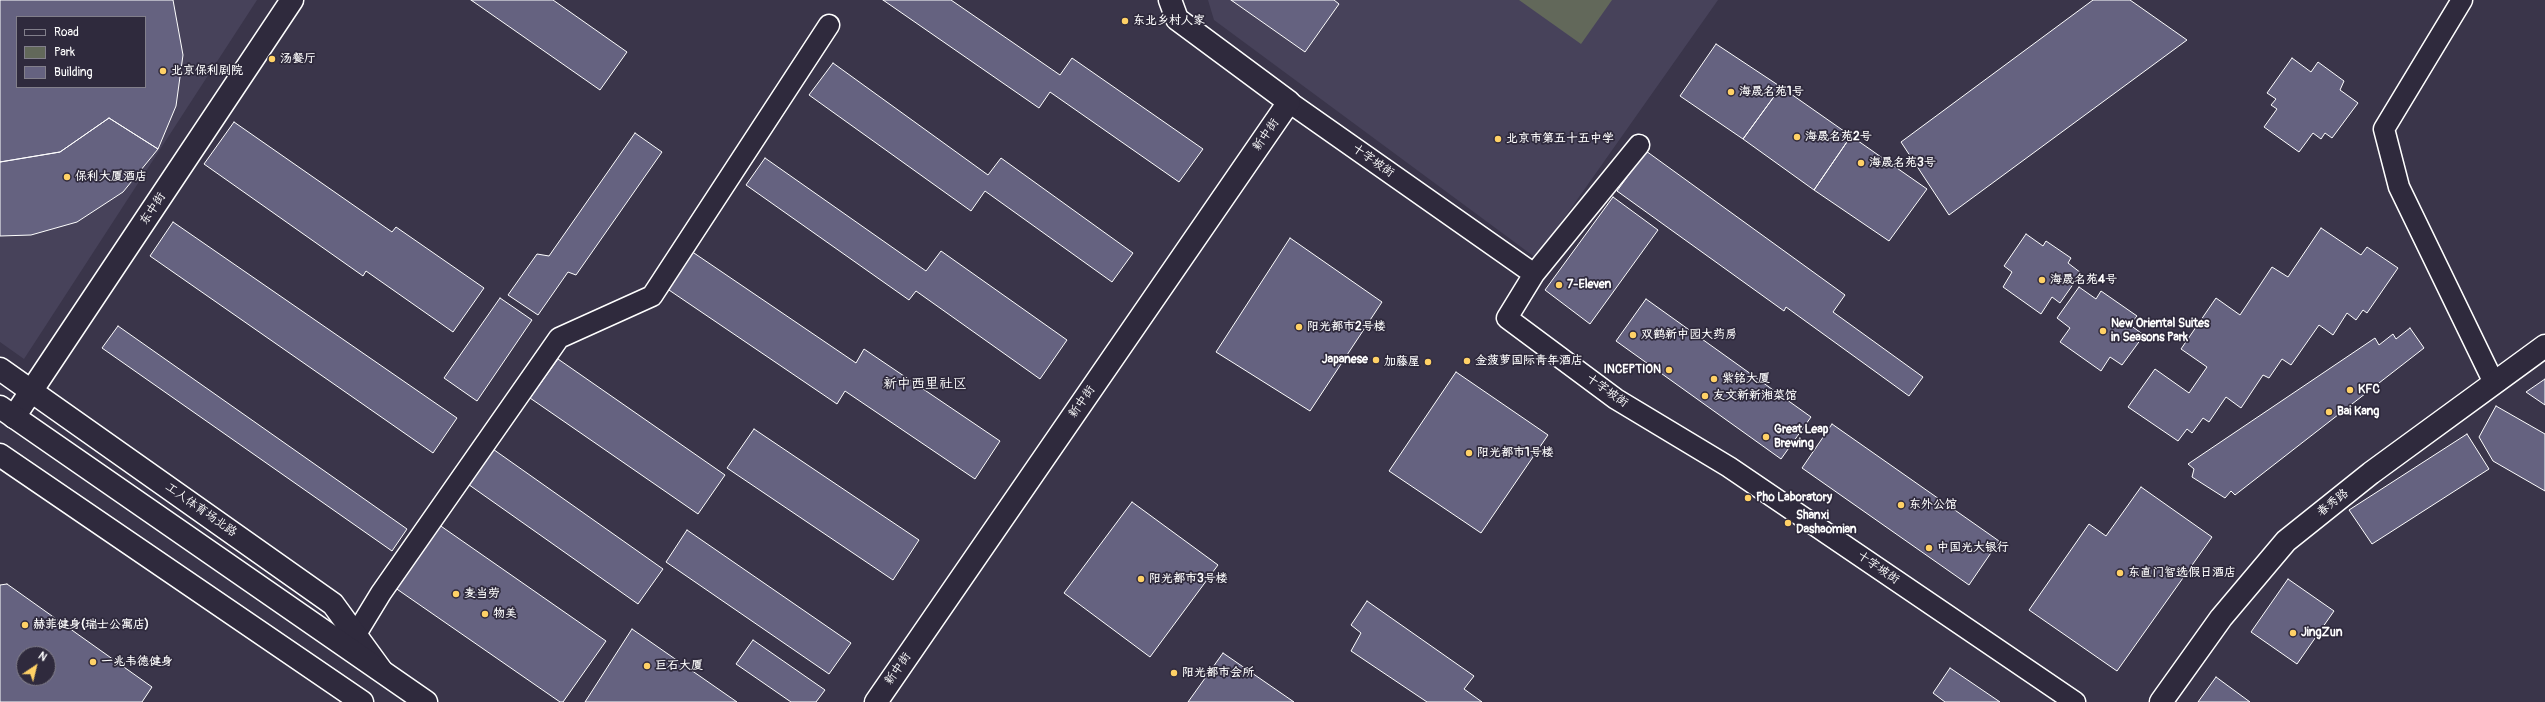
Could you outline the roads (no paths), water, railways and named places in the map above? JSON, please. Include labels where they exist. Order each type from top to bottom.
[{"type":"street","name":"东中街","points":[[7,412],[32,391],[292,0]]},
{"type":"street","name":"十字坡街","points":[[1170,0],[1177,19],[1289,102],[1534,274],[1507,318],[1616,399],[1729,466],[2075,702]]},
{"type":"street","points":[[2462,0],[2384,129],[2399,187],[2494,383]]},
{"type":"street","points":[[356,634],[381,593],[559,338],[652,296],[829,25]]},
{"type":"street","name":"新中街","points":[[876,702],[1289,102]]},
{"type":"street","points":[[1534,274],[1639,144]]},
{"type":"street","name":"春秀路","points":[[2161,702],[2221,618],[2286,541],[2371,473],[2545,346]]},
{"type":"street","name":"工人体育场北路","points":[[0,369],[333,604],[382,671]]},
{"type":"street","name":"工人体育场北路","points":[[7,412],[426,702]]},
{"type":"street","points":[[0,455],[362,702]]},
{"type":"place","name":"东北乡村人家","points":[[1125,21]]},
{"type":"place","name":"汤餐厅","points":[[272,59]]},
{"type":"place","name":"北京保利剧院","points":[[163,71]]},
{"type":"place","name":"海晟名苑1号","points":[[1731,92]]},
{"type":"place","name":"海晟名苑2号","points":[[1797,137]]},
{"type":"place","name":"北京市第五十五中学","points":[[1498,139]]},
{"type":"place","name":"海晟名苑3号","points":[[1861,163]]},
{"type":"place","name":"保利大厦酒店","points":[[67,177]]},
{"type":"place","name":"海晟名苑4号","points":[[2042,280]]},
{"type":"place","name":"7-Eleven","points":[[1559,285]]},
{"type":"place","name":"阳光都市2号楼","points":[[1299,327]]},
{"type":"place","name":"New Oriental Suites in Seasons Park","points":[[2103,331]]},
{"type":"place","name":"双鹤新中园大药房","points":[[1633,335]]},
{"type":"place","name":"Japanese","points":[[1376,360]]},
{"type":"place","name":"金菠萝国际青年酒店","points":[[1467,361]]},
{"type":"place","name":"加藤屋","points":[[1428,362]]},
{"type":"place","name":"INCEPTION","points":[[1669,370]]},
{"type":"place","name":"紫铭大厦","points":[[1714,379]]},
{"type":"place","name":"KFC","points":[[2350,390]]},
{"type":"place","name":"友文新新湘菜馆","points":[[1705,396]]},
{"type":"place","name":"Bai Kang","points":[[2329,412]]},
{"type":"place","name":"Great Leap Brewing","points":[[1766,437]]},
{"type":"place","name":"阳光都市1号楼","points":[[1469,453]]},
{"type":"place","name":"Pho Laboratory","points":[[1748,498]]},
{"type":"place","name":"东外公馆","points":[[1901,505]]},
{"type":"place","name":"Shanxi Dashaomian","points":[[1788,523]]},
{"type":"place","name":"中国光大银行","points":[[1929,548]]},
{"type":"place","name":"东直门智选假日酒店","points":[[2120,573]]},
{"type":"place","name":"阳光都市3号楼","points":[[1141,579]]},
{"type":"place","name":"麦当劳","points":[[456,594]]},
{"type":"place","name":"物美","points":[[485,614]]},
{"type":"place","name":"赫菲健身(瑞士公寓店)","points":[[25,625]]},
{"type":"place","name":"JingZun","points":[[2293,633]]},
{"type":"place","name":"一兆韦德健身","points":[[93,662]]},
{"type":"place","name":"巨石大厦","points":[[647,666]]},
{"type":"place","name":"阳光都市会所","points":[[1174,673]]},
{"type":"district","name":"新中西里社区","points":[[925,384]]}]
